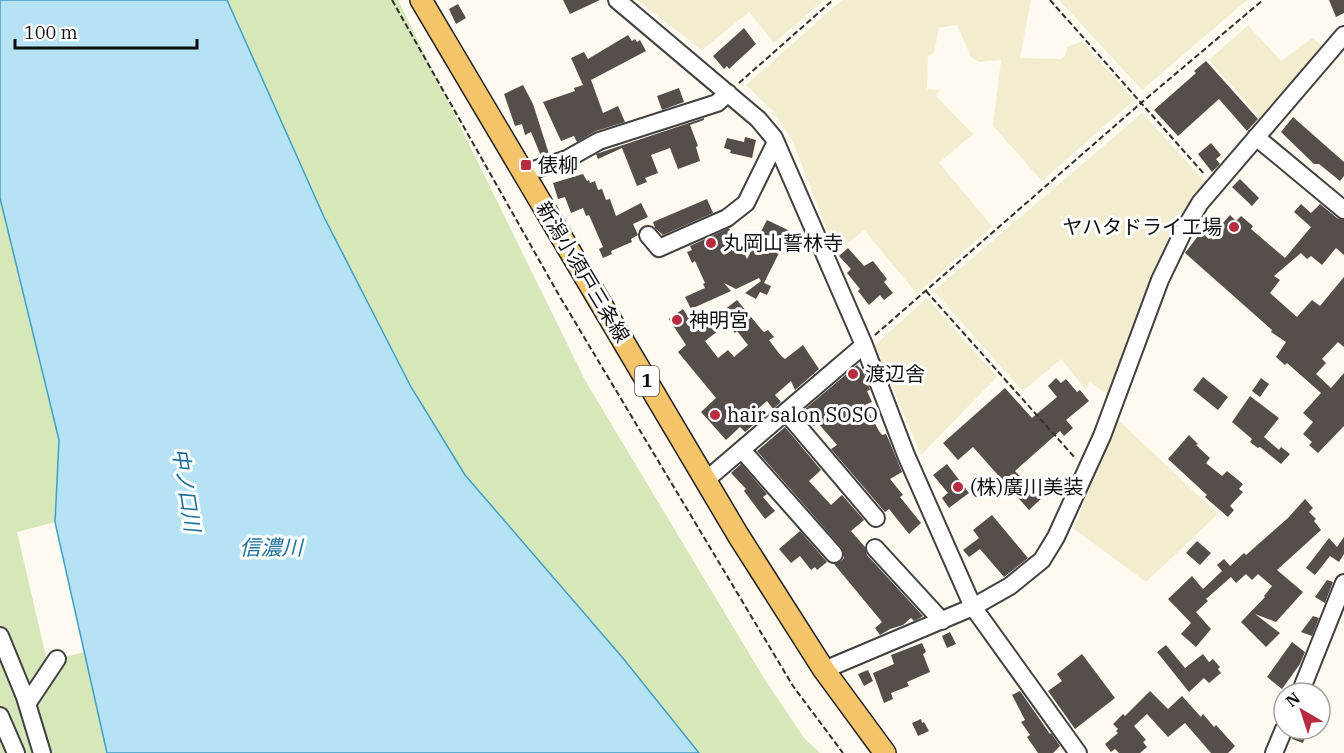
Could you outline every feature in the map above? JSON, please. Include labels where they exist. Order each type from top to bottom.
[{"type":"main road","name":"新潟小須戸三条線","points":[[422,0],[738,535],[824,670],[885,753]]},
{"type":"street","points":[[617,0],[767,127],[776,142],[864,345],[906,455],[973,607],[1078,753]]},
{"type":"street","points":[[824,670],[973,607],[1010,586],[1042,560],[1056,537],[1086,470],[1129,366],[1160,280],[1184,230],[1200,203],[1344,35]]},
{"type":"street","points":[[524,173],[567,159],[599,141],[717,103],[728,93]]},
{"type":"street","points":[[1256,137],[1344,210]]},
{"type":"street","points":[[648,235],[659,248],[727,218],[746,203],[776,142]]},
{"type":"street","points":[[706,480],[864,345]]},
{"type":"street","points":[[786,412],[876,518]]},
{"type":"street","points":[[742,450],[834,554]]},
{"type":"street","points":[[875,548],[942,621]]},
{"type":"street","points":[[1305,681],[1344,583]]},
{"type":"street","points":[[0,636],[27,704],[42,753]]},
{"type":"street","points":[[27,704],[57,659]]},
{"type":"street","points":[[0,716],[16,753]]},
{"type":"path","points":[[392,0],[560,297],[670,481],[793,686],[843,753]]},
{"type":"path","points":[[728,93],[833,0]]},
{"type":"path","points":[[1050,0],[1215,185]]},
{"type":"path","points":[[864,345],[1263,0]]},
{"type":"path","points":[[926,291],[1086,470]]},
{"type":"shaded area","points":[[637,0],[824,0],[774,43],[749,12],[702,50]]},
{"type":"shaded area","points":[[842,0],[1031,0],[1020,58],[1061,59],[1066,55],[1067,47],[1082,41],[1134,100],[1042,181],[993,126],[1001,60],[979,62],[971,57],[957,25],[939,28],[934,53],[928,56],[927,89],[940,90],[936,96],[973,134],[939,163],[992,226],[917,294],[864,230],[836,253],[793,142],[774,112],[746,85]]},
{"type":"shaded area","points":[[1059,0],[1247,0],[1142,90]]},
{"type":"shaded area","points":[[1248,25],[1281,61],[1312,38],[1326,48],[1261,119],[1209,60]]},
{"type":"shaded area","points":[[1142,113],[1208,185],[1176,218],[1108,395],[1089,381],[1086,390],[1061,359],[1023,391],[934,291]]},
{"type":"shaded area","points":[[927,298],[997,377],[921,455],[875,345]]},
{"type":"shaded area","points":[[1117,419],[1218,514],[1146,582],[1074,529]]},
{"type":"green space","points":[[227,0],[398,0],[586,382],[765,680],[805,739],[820,753],[699,753],[622,657],[465,475],[411,387],[324,217]]},
{"type":"green space","points":[[0,198],[59,440],[55,522],[17,532],[47,661],[85,652],[107,753],[0,753]]},
{"type":"water","name":"信濃川","points":[[0,0],[227,0],[324,217],[411,387],[465,475],[622,657],[699,753],[107,753],[55,522],[59,440],[0,198]]},
{"type":"building","points":[[563,0],[600,0],[570,14]]},
{"type":"building","points":[[1329,0],[1344,0],[1344,13],[1336,17]]},
{"type":"building","points":[[458,4],[466,18],[456,24],[449,9]]},
{"type":"building","points":[[744,28],[756,44],[729,69],[727,66],[724,69],[713,56]]},
{"type":"building","points":[[628,35],[632,41],[640,40],[646,51],[591,80],[603,113],[618,106],[625,122],[596,131],[577,142],[574,136],[561,141],[543,102],[575,91],[574,88],[583,85],[571,58],[584,52],[588,59]]},
{"type":"building","points":[[1206,61],[1258,119],[1247,131],[1219,99],[1178,136],[1154,110],[1196,73],[1194,71]]},
{"type":"building","points":[[523,85],[533,104],[549,154],[541,156],[531,132],[525,135],[522,124],[515,126],[504,94]]},
{"type":"building","points":[[679,88],[684,102],[662,110],[657,96]]},
{"type":"building","points":[[1293,117],[1344,162],[1344,176],[1340,181],[1319,164],[1314,164],[1281,132]]},
{"type":"building","points":[[704,118],[690,125],[698,146],[696,147],[700,161],[678,169],[670,148],[651,155],[658,173],[645,178],[647,182],[637,186],[622,148],[598,159],[596,154]]},
{"type":"building","points":[[745,137],[756,140],[752,158],[730,153],[731,150],[724,148],[727,138],[744,142]]},
{"type":"building","points":[[1211,143],[1221,155],[1216,159],[1220,164],[1212,172],[1198,154]]},
{"type":"building","points":[[583,174],[590,183],[595,181],[598,190],[602,189],[606,200],[610,199],[616,216],[641,203],[648,217],[633,224],[638,235],[631,239],[632,242],[611,251],[612,254],[603,258],[599,249],[603,247],[589,215],[586,216],[583,208],[571,213],[565,197],[558,199],[553,183]]},
{"type":"building","points":[[1240,179],[1259,198],[1252,206],[1232,187]]},
{"type":"building","points":[[707,199],[713,213],[663,235],[655,228],[653,222]]},
{"type":"building","points":[[1301,204],[1311,213],[1320,204],[1337,218],[1344,220],[1344,255],[1336,248],[1322,265],[1311,256],[1307,259],[1301,253],[1274,276],[1280,280],[1270,293],[1297,317],[1312,300],[1320,306],[1344,277],[1344,347],[1338,342],[1322,359],[1326,363],[1316,374],[1331,388],[1344,373],[1344,426],[1318,453],[1309,445],[1312,442],[1303,434],[1313,422],[1303,413],[1321,393],[1287,363],[1285,365],[1276,357],[1286,342],[1271,332],[1272,330],[1185,253],[1201,232],[1209,239],[1230,215],[1236,221],[1241,216],[1253,226],[1251,229],[1285,258],[1311,227],[1294,212]]},
{"type":"building","points":[[767,220],[790,231],[764,283],[771,286],[767,295],[760,292],[756,299],[745,293],[761,281],[759,278],[736,289],[724,283],[731,291],[691,309],[685,297],[705,288],[703,284],[705,283],[695,261],[692,263],[687,252],[692,250],[690,246],[729,228],[734,237],[736,236],[747,259]]},
{"type":"building","points":[[848,248],[864,266],[873,261],[887,279],[884,282],[893,293],[884,300],[880,295],[869,305],[847,273],[851,269],[839,256]]},
{"type":"building","points":[[737,300],[764,332],[768,330],[774,337],[769,340],[781,356],[785,359],[803,345],[819,369],[795,390],[791,381],[775,395],[781,402],[773,409],[767,401],[753,413],[759,420],[745,432],[740,427],[726,440],[701,412],[716,398],[678,352],[686,345],[669,319],[683,309],[697,331]],"holes":[[[727,324],[735,333],[737,331],[748,345],[734,357],[728,350],[718,358],[705,341]]]},
{"type":"building","points":[[857,365],[863,371],[870,390],[867,391],[872,402],[865,405],[879,431],[882,435],[886,434],[902,472],[890,479],[903,495],[900,497],[921,523],[909,534],[889,509],[885,512],[831,449],[837,445],[818,423],[814,426],[805,409]]},
{"type":"building","points":[[1203,377],[1228,397],[1218,410],[1193,390]]},
{"type":"building","points":[[1056,378],[1061,383],[1066,379],[1089,401],[1066,420],[1073,428],[1064,436],[1060,431],[1015,471],[1041,499],[1029,510],[973,447],[958,460],[943,443],[1005,388],[1032,418],[1057,397],[1048,386]]},
{"type":"building","points":[[1261,378],[1269,384],[1260,397],[1252,391]]},
{"type":"building","points":[[1250,396],[1279,418],[1264,437],[1279,450],[1281,447],[1290,454],[1281,464],[1250,442],[1252,439],[1232,422]]},
{"type":"building","points":[[785,427],[821,470],[809,481],[831,505],[842,495],[864,520],[851,531],[865,547],[867,555],[923,616],[914,621],[911,618],[903,625],[880,635],[875,628],[882,622],[834,564],[844,558],[842,548],[757,451]]},
{"type":"building","points":[[1189,435],[1210,458],[1206,463],[1222,476],[1227,471],[1243,484],[1239,489],[1243,492],[1230,506],[1234,510],[1228,517],[1168,459]]},
{"type":"building","points":[[741,464],[767,494],[763,497],[775,511],[765,519],[744,491],[746,489],[731,473]]},
{"type":"building","name":"(株)廣川美装","points":[[947,464],[969,493],[949,508],[942,498],[948,493],[933,475]]},
{"type":"building","points":[[1305,499],[1313,508],[1309,512],[1316,519],[1314,521],[1321,530],[1277,570],[1303,592],[1276,622],[1255,614],[1280,633],[1266,647],[1241,622],[1265,597],[1272,586],[1258,574],[1252,580],[1246,574],[1236,583],[1231,577],[1206,599],[1208,601],[1196,612],[1211,629],[1196,647],[1181,634],[1191,623],[1168,599],[1192,576],[1203,589],[1222,571],[1217,565],[1224,559],[1230,566],[1244,553],[1246,555],[1288,518]]},
{"type":"building","points":[[992,515],[1028,558],[1004,577],[980,549],[969,557],[963,550],[979,538],[973,530]]},
{"type":"building","points":[[800,531],[827,562],[817,570],[815,567],[811,570],[800,556],[791,563],[779,549]]},
{"type":"building","points":[[1344,537],[1344,554],[1339,562],[1330,556],[1315,575],[1306,568],[1329,538],[1337,547]]},
{"type":"building","points":[[1197,541],[1211,553],[1200,565],[1186,553]]},
{"type":"building","points":[[1327,580],[1333,582],[1325,603],[1315,597]]},
{"type":"building","points":[[1313,616],[1319,618],[1312,636],[1301,632]]},
{"type":"building","points":[[950,632],[956,644],[947,648],[942,636]]},
{"type":"building","points":[[1292,642],[1305,652],[1300,664],[1288,681],[1272,681],[1267,677]]},
{"type":"building","points":[[922,643],[926,652],[923,654],[930,672],[907,682],[909,686],[891,693],[893,699],[884,703],[873,673],[894,664],[891,655]]},
{"type":"building","points":[[1166,645],[1185,668],[1203,654],[1209,662],[1213,659],[1220,667],[1218,669],[1221,673],[1209,683],[1204,678],[1189,692],[1157,652]]},
{"type":"building","points":[[1082,654],[1115,698],[1075,729],[1048,691],[1062,681],[1057,674]]},
{"type":"building","points":[[868,670],[873,681],[864,686],[858,674]]},
{"type":"building","points":[[1020,691],[1060,746],[1053,753],[1038,753],[1027,737],[1030,735],[1021,722],[1025,720],[1012,695]]},
{"type":"building","points":[[1150,691],[1168,709],[1182,696],[1201,717],[1203,714],[1214,727],[1216,725],[1235,746],[1228,753],[1211,753],[1185,723],[1168,737],[1147,714],[1134,726],[1146,740],[1143,742],[1147,747],[1140,753],[1119,753],[1115,749],[1111,752],[1105,744],[1118,733],[1116,731],[1118,729],[1113,724],[1123,714],[1125,716]]},
{"type":"building","points":[[921,719],[929,731],[918,736],[912,723]]},
{"type":"place","name":"俵柳","points":[[526,165]]},
{"type":"place","name":"ヤハタドライ工場","points":[[1234,227]]},
{"type":"place","name":"丸岡山誓林寺","points":[[711,243]]},
{"type":"place","name":"神明宮","points":[[677,320]]},
{"type":"place","name":"渡辺舎","points":[[853,374]]},
{"type":"place","name":"hair salon SOSO","points":[[715,415]]},
{"type":"place","name":"(株)廣川美装","points":[[958,487]]},
{"type":"water label","name":"中ノ口川","points":[[186,490]]}]
